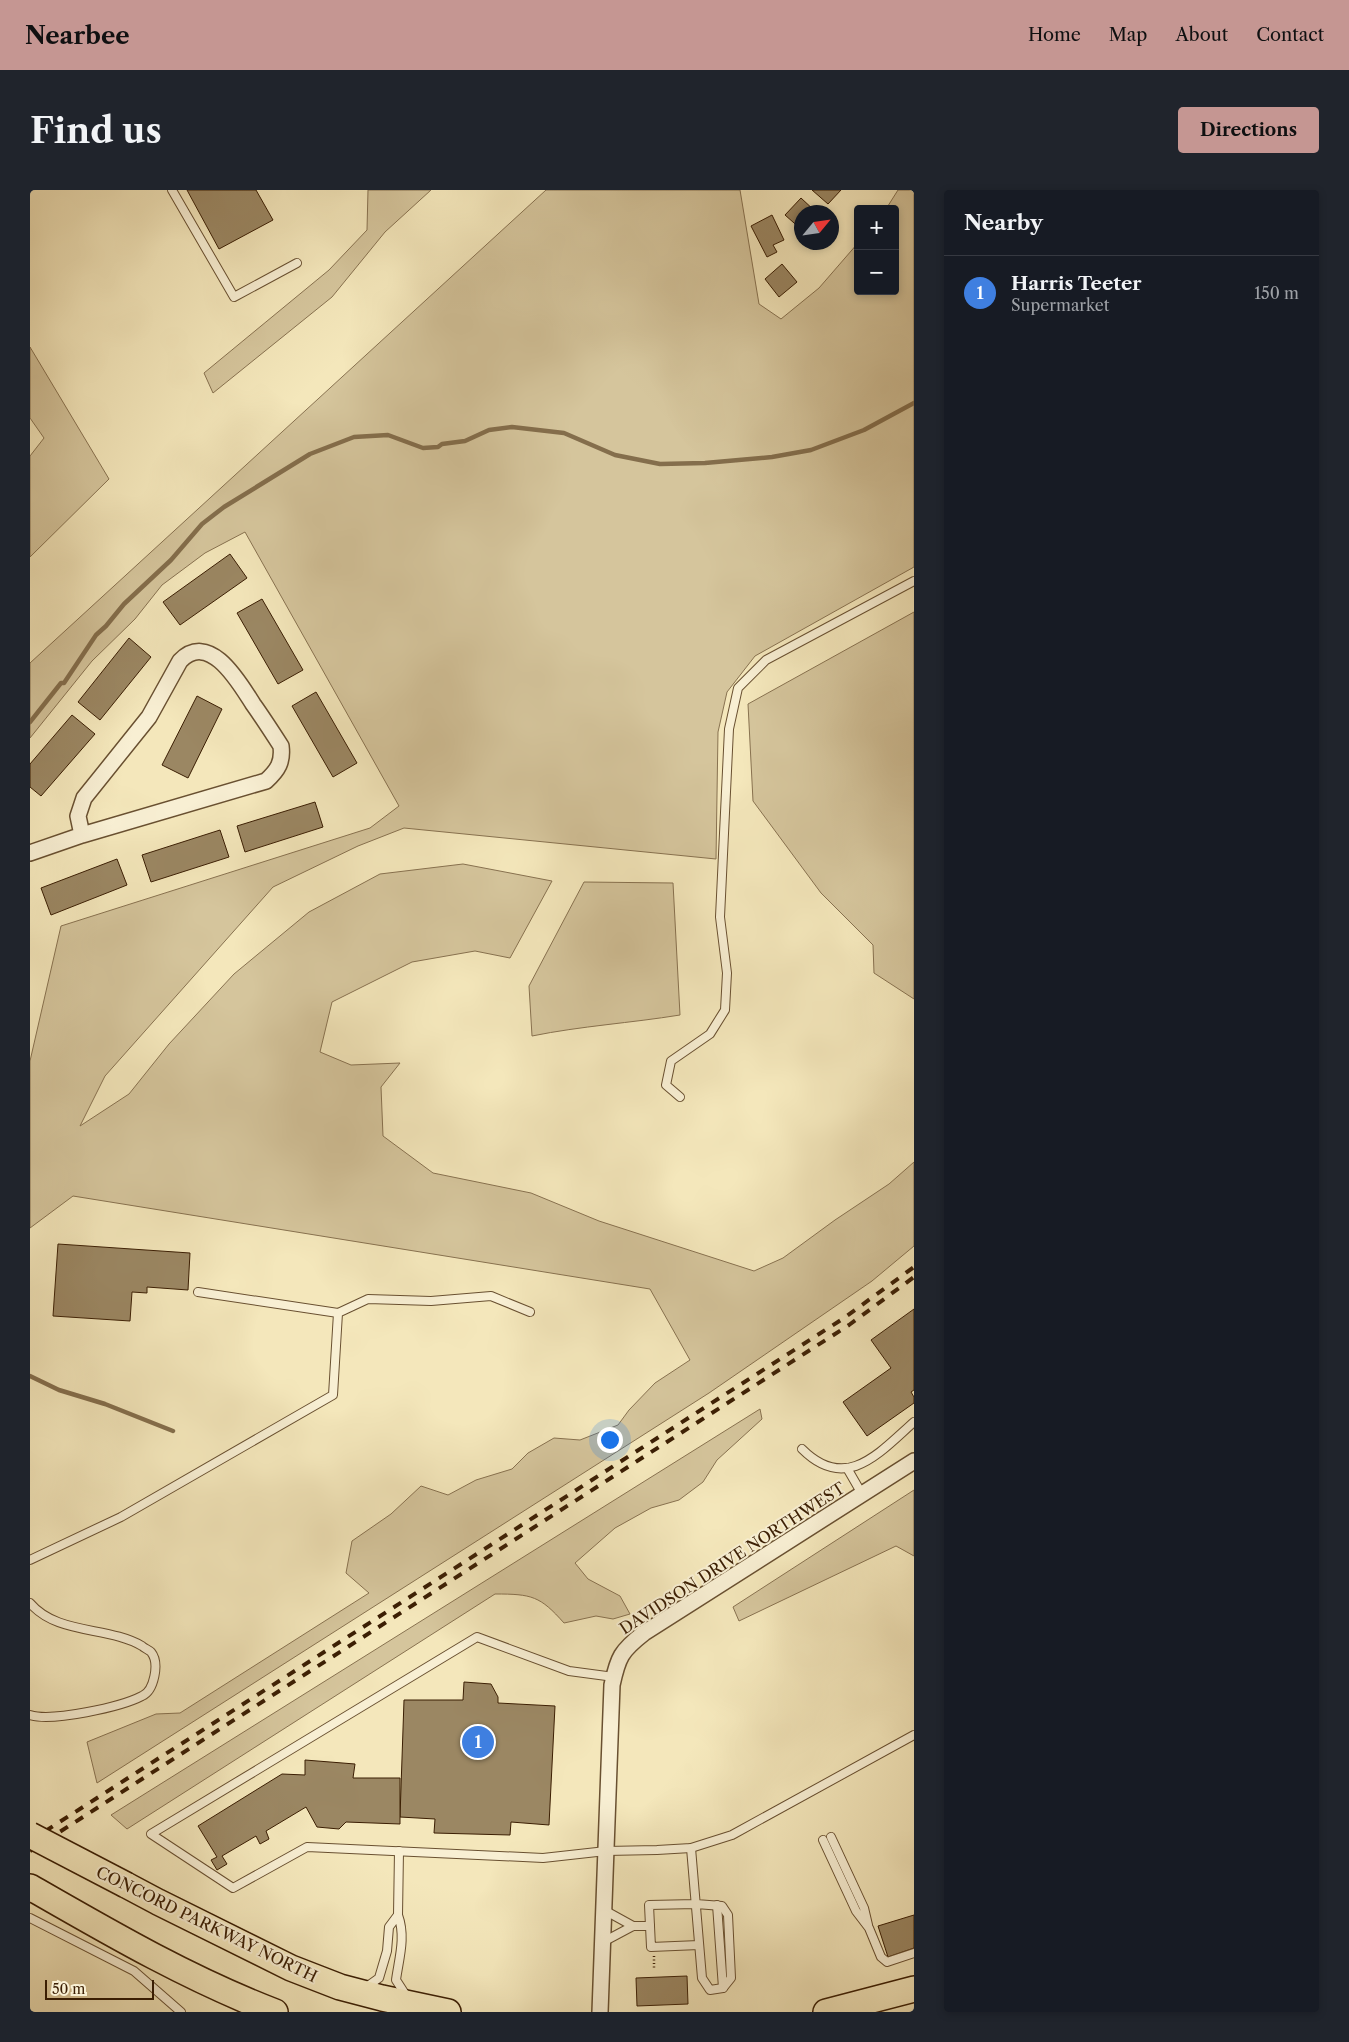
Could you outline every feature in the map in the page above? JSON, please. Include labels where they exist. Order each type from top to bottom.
[{"type":"highway","name":"CONCORD PARKWAY NORTH","points":[[30,1835],[158,1902],[291,1968],[359,1992],[448,2012]]},
{"type":"highway","points":[[30,1887],[128,1944],[275,2012]]},
{"type":"highway","points":[[826,2012],[914,1989]]},
{"type":"street","points":[[30,853],[82,835],[266,781],[277,771],[282,758],[281,746],[229,668],[214,656],[199,652],[187,654],[180,660],[149,717],[84,798],[78,816],[82,835]]},
{"type":"street","name":"DAVIDSON DRIVE NORTHWEST","points":[[600,2012],[608,1759],[614,1678],[620,1655],[644,1633],[914,1461]]},
{"type":"lane","points":[[172,190],[234,297],[297,263]]},
{"type":"lane","points":[[680,1097],[666,1085],[671,1061],[710,1034],[725,1010],[727,973],[721,907],[729,730],[738,688],[766,660],[914,582]]},
{"type":"lane","points":[[198,1292],[338,1313],[368,1299],[431,1301],[491,1296],[530,1312]]},
{"type":"lane","points":[[30,1560],[121,1517],[333,1395],[338,1313]]},
{"type":"lane","points":[[802,1449],[814,1461],[838,1469],[855,1467],[879,1454],[914,1422]]},
{"type":"lane","points":[[847,1468],[862,1494]]},
{"type":"lane","points":[[30,1603],[36,1610],[60,1623],[130,1639],[151,1652],[156,1667],[153,1681],[144,1696],[66,1716],[30,1715]]},
{"type":"lane","points":[[614,1678],[569,1671],[477,1636],[151,1834],[233,1888],[307,1847],[543,1858],[606,1851],[691,1848],[732,1835],[912,1736],[914,1745]]},
{"type":"lane","points":[[827,1839],[856,1911],[870,1928],[881,1957],[887,1962],[914,1953]]},
{"type":"lane","points":[[691,1848],[696,1904],[702,1978],[710,1990],[723,1988],[731,1978],[728,1915],[722,1906],[696,1904],[650,1906],[651,1947],[699,1945]]},
{"type":"lane","points":[[399,1851],[398,1915],[402,1926],[403,1943],[396,1980],[412,2005]]},
{"type":"lane","points":[[604,1910],[633,1926]]},
{"type":"lane","points":[[359,1992],[379,1978],[387,1951],[388,1926],[398,1915]]},
{"type":"lane","points":[[30,1918],[134,1971],[181,2012]]},
{"type":"lane","points":[[603,1942],[633,1926],[650,1926]]},
{"type":"shaded area","points":[[368,190],[431,190],[385,232],[332,297],[213,393],[204,373],[329,270],[367,230]]},
{"type":"shaded area","points":[[546,190],[740,190],[759,304],[781,319],[819,288],[854,248],[854,295],[899,295],[899,205],[889,205],[898,190],[914,190],[914,567],[755,656],[727,692],[718,732],[716,859],[404,828],[358,846],[273,887],[105,1076],[80,1126],[129,1094],[169,1044],[234,974],[309,912],[380,874],[463,864],[552,881],[510,958],[475,951],[412,962],[332,1002],[320,1052],[351,1065],[400,1063],[381,1087],[383,1136],[433,1173],[531,1193],[599,1221],[754,1271],[783,1258],[889,1184],[914,1162],[914,1246],[872,1281],[709,1393],[97,1783],[87,1742],[156,1714],[180,1713],[369,1593],[346,1573],[352,1541],[391,1514],[421,1486],[448,1495],[476,1480],[512,1469],[528,1453],[554,1438],[580,1440],[618,1425],[629,1410],[655,1383],[690,1360],[650,1289],[73,1196],[30,1228],[30,1061],[61,926],[370,828],[399,806],[245,532],[205,553],[162,585],[135,619],[92,661],[30,738],[30,663]]},
{"type":"shaded area","points":[[30,347],[109,479],[30,557],[30,456],[44,438],[30,418]]},
{"type":"shaded area","points":[[914,612],[914,999],[874,973],[873,945],[821,893],[753,801],[748,704]]},
{"type":"shaded area","points":[[584,882],[673,883],[680,1015],[532,1036],[529,986]]},
{"type":"shaded area","points":[[760,1409],[762,1419],[717,1460],[703,1482],[679,1500],[651,1508],[615,1528],[575,1563],[588,1579],[620,1596],[630,1614],[613,1619],[596,1616],[564,1623],[548,1607],[534,1598],[495,1594],[127,1829],[111,1815]]},
{"type":"shaded area","points":[[914,1490],[914,1556],[896,1546],[739,1621],[733,1607]]},
{"type":"building","points":[[187,190],[256,190],[273,220],[219,249]]},
{"type":"building","points":[[812,190],[841,190],[828,204]]},
{"type":"building","points":[[801,198],[808,205],[794,205]]},
{"type":"building","points":[[794,205],[794,223],[785,215]]},
{"type":"building","points":[[772,215],[784,240],[773,245],[777,252],[767,257],[751,226]]},
{"type":"building","points":[[782,264],[797,282],[779,297],[765,279]]},
{"type":"building","points":[[230,554],[247,578],[180,625],[163,602]]},
{"type":"building","points":[[262,599],[303,670],[278,684],[237,613]]},
{"type":"building","points":[[129,638],[151,657],[100,720],[78,702]]},
{"type":"building","points":[[316,692],[357,763],[333,777],[292,706]]},
{"type":"building","points":[[197,696],[222,709],[188,778],[162,765]]},
{"type":"building","points":[[72,715],[95,734],[41,796],[30,787],[30,764]]},
{"type":"building","points":[[315,802],[323,827],[245,852],[237,826]]},
{"type":"building","points":[[220,830],[229,857],[151,882],[142,855]]},
{"type":"building","points":[[117,859],[127,885],[51,915],[41,888]]},
{"type":"building","points":[[58,1244],[190,1253],[188,1290],[147,1287],[147,1293],[132,1292],[130,1321],[53,1316]]},
{"type":"building","points":[[914,1309],[914,1390],[911,1392],[914,1397],[914,1403],[867,1436],[843,1402],[891,1368],[871,1340]]},
{"type":"building","points":[[464,1682],[491,1684],[498,1697],[498,1703],[555,1706],[549,1825],[511,1822],[510,1835],[434,1833],[435,1819],[400,1817],[404,1700],[463,1700]]},
{"type":"building","points":[[305,1760],[355,1764],[353,1778],[400,1778],[400,1824],[346,1822],[339,1829],[317,1827],[306,1807],[266,1831],[269,1839],[260,1844],[256,1836],[222,1856],[227,1864],[217,1870],[211,1860],[217,1857],[198,1826],[282,1774],[305,1775]]},
{"type":"building","points":[[914,1915],[914,1948],[888,1957],[878,1926]]},
{"type":"building","points":[[687,1976],[688,2004],[637,2006],[636,1978]]},
{"type":"waterway","points":[[30,722],[61,683],[64,683],[96,635],[124,604],[171,560],[202,524],[224,507],[310,454],[354,437],[388,435],[423,448],[465,441],[489,430],[512,427],[564,433],[615,455],[660,464],[705,463],[772,457],[811,450],[864,430],[914,403]]},
{"type":"waterway","points":[[30,1376],[59,1390],[105,1404],[173,1431]]},
{"type":"railway","points":[[30,1841],[844,1318],[914,1267]]},
{"type":"railway","points":[[30,1851],[849,1325],[914,1277]]},
{"type":"place","name":"Harris Teeter","points":[[478,1742]]}]
